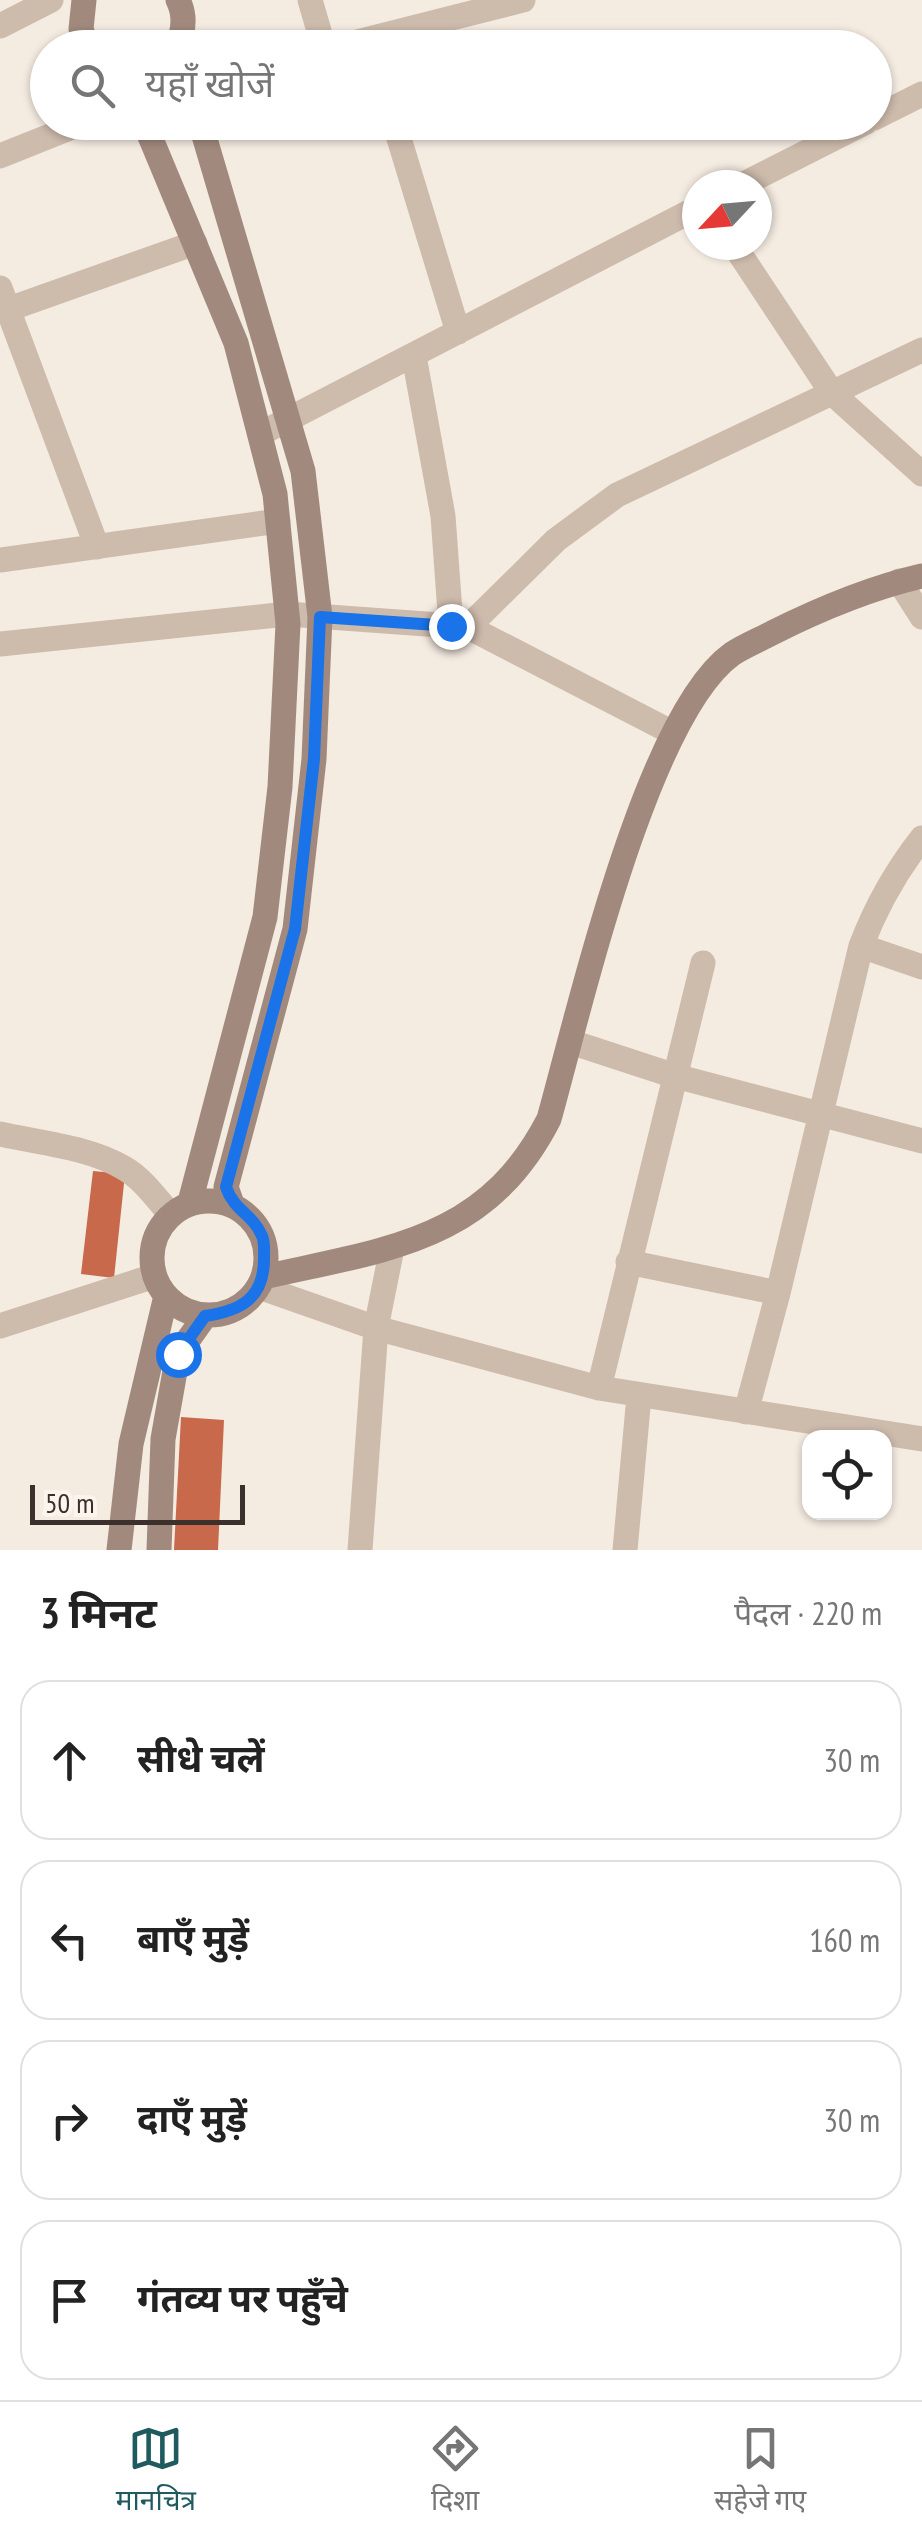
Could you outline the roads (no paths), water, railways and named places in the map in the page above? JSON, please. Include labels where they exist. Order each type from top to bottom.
[{"type":"main road","points":[[81,30],[84,0]]},
{"type":"main road","points":[[178,0],[183,9],[184,30]]},
{"type":"main road","points":[[119,1550],[131,1444],[160,1286],[151,1254],[154,1240],[180,1208],[265,917],[280,787],[287,614],[275,494],[236,343],[152,140]]},
{"type":"main road","points":[[205,140],[302,471],[320,617],[314,759],[295,929],[226,1187],[232,1204]]},
{"type":"main road","points":[[262,1282],[392,1248],[449,1226],[499,1190],[530,1156],[549,1119],[627,847],[673,733],[697,691],[730,654],[816,611],[910,579]]},
{"type":"main road","points":[[160,1286],[184,1310],[205,1316],[228,1312],[247,1302],[262,1282],[264,1239],[252,1219],[232,1204],[212,1199],[180,1208]]},
{"type":"main road","points":[[159,1550],[163,1440],[178,1354],[205,1316]]},
{"type":"street","points":[[0,26],[51,0]]},
{"type":"street","points":[[310,0],[319,30]]},
{"type":"street","points":[[416,30],[523,0]]},
{"type":"street","points":[[892,109],[922,94]]},
{"type":"street","points":[[0,156],[40,140]]},
{"type":"street","points":[[399,140],[458,332]]},
{"type":"street","points":[[772,170],[831,140]]},
{"type":"street","points":[[260,434],[682,216]]},
{"type":"street","points":[[96,547],[5,298],[195,243]]},
{"type":"street","points":[[744,260],[832,393],[922,474]]},
{"type":"street","points":[[460,627],[556,540],[617,495],[922,350]]},
{"type":"street","points":[[414,356],[460,627]]},
{"type":"street","points":[[0,560],[278,521]]},
{"type":"street","points":[[910,579],[922,617]]},
{"type":"street","points":[[0,644],[287,614],[460,627],[673,733]]},
{"type":"street","points":[[746,1412],[861,946],[903,862],[922,838]]},
{"type":"street","points":[[861,946],[922,967]]},
{"type":"street","points":[[599,1388],[703,963]]},
{"type":"street","points":[[570,1042],[675,1076],[922,1141]]},
{"type":"street","points":[[0,1134],[93,1155],[124,1168],[180,1208]]},
{"type":"street","points":[[360,1550],[376,1328],[392,1248]]},
{"type":"street","points":[[628,1262],[778,1294]]},
{"type":"street","points":[[262,1282],[376,1328],[599,1388],[922,1439]]},
{"type":"street","points":[[0,1326],[160,1286]]},
{"type":"street","points":[[625,1550],[639,1396]]}]
